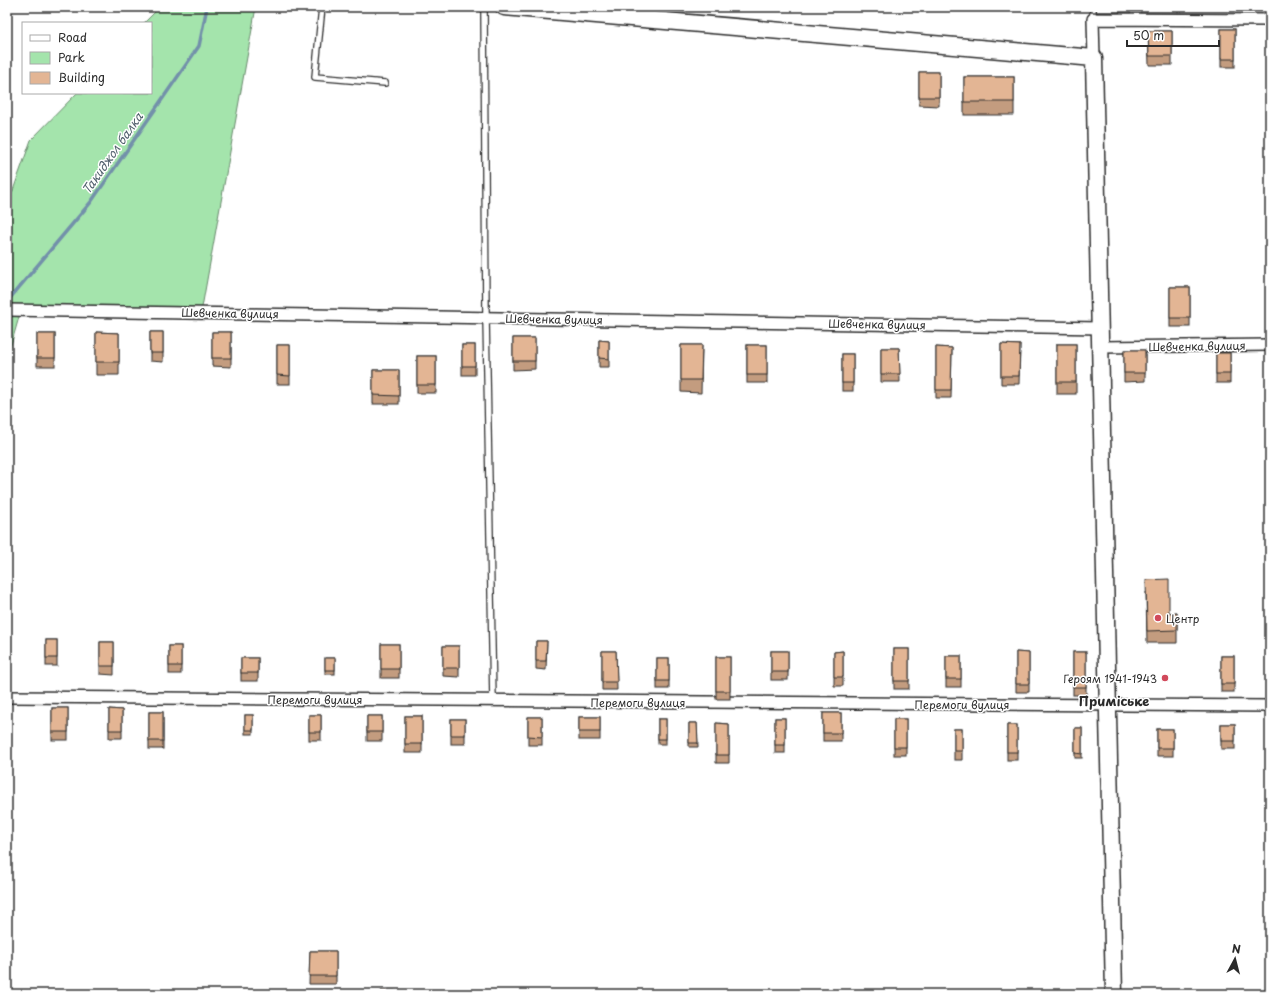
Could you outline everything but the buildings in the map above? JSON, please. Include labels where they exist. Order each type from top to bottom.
[{"type":"street","points":[[504,7],[1094,58]]},
{"type":"street","points":[[1114,994],[1093,19],[1270,20]]},
{"type":"street","name":"Шевченка вулиця","points":[[7,310],[1100,328]]},
{"type":"street","name":"Шевченка вулиця","points":[[1100,347],[1270,345]]},
{"type":"street","name":"Перемоги вулиця","points":[[7,697],[1270,706]]},
{"type":"lane","points":[[322,7],[316,77],[385,83]]},
{"type":"lane","points":[[484,7],[486,318],[493,701]]},
{"type":"lane","points":[[1093,7],[1093,19]]},
{"type":"green space","points":[[160,7],[256,7],[201,313],[21,310],[7,359],[7,207],[31,140],[76,94],[152,94],[152,22],[145,22]]},
{"type":"waterway","name":"Такиджол балка","points":[[10,298],[91,202],[199,46],[207,7]]},
{"type":"place","name":"Центр","points":[[1158,618]]},
{"type":"place","name":"Героям 1941-1943","points":[[1165,678]]},
{"type":"district","name":"Приміське","points":[[1114,700]]}]
